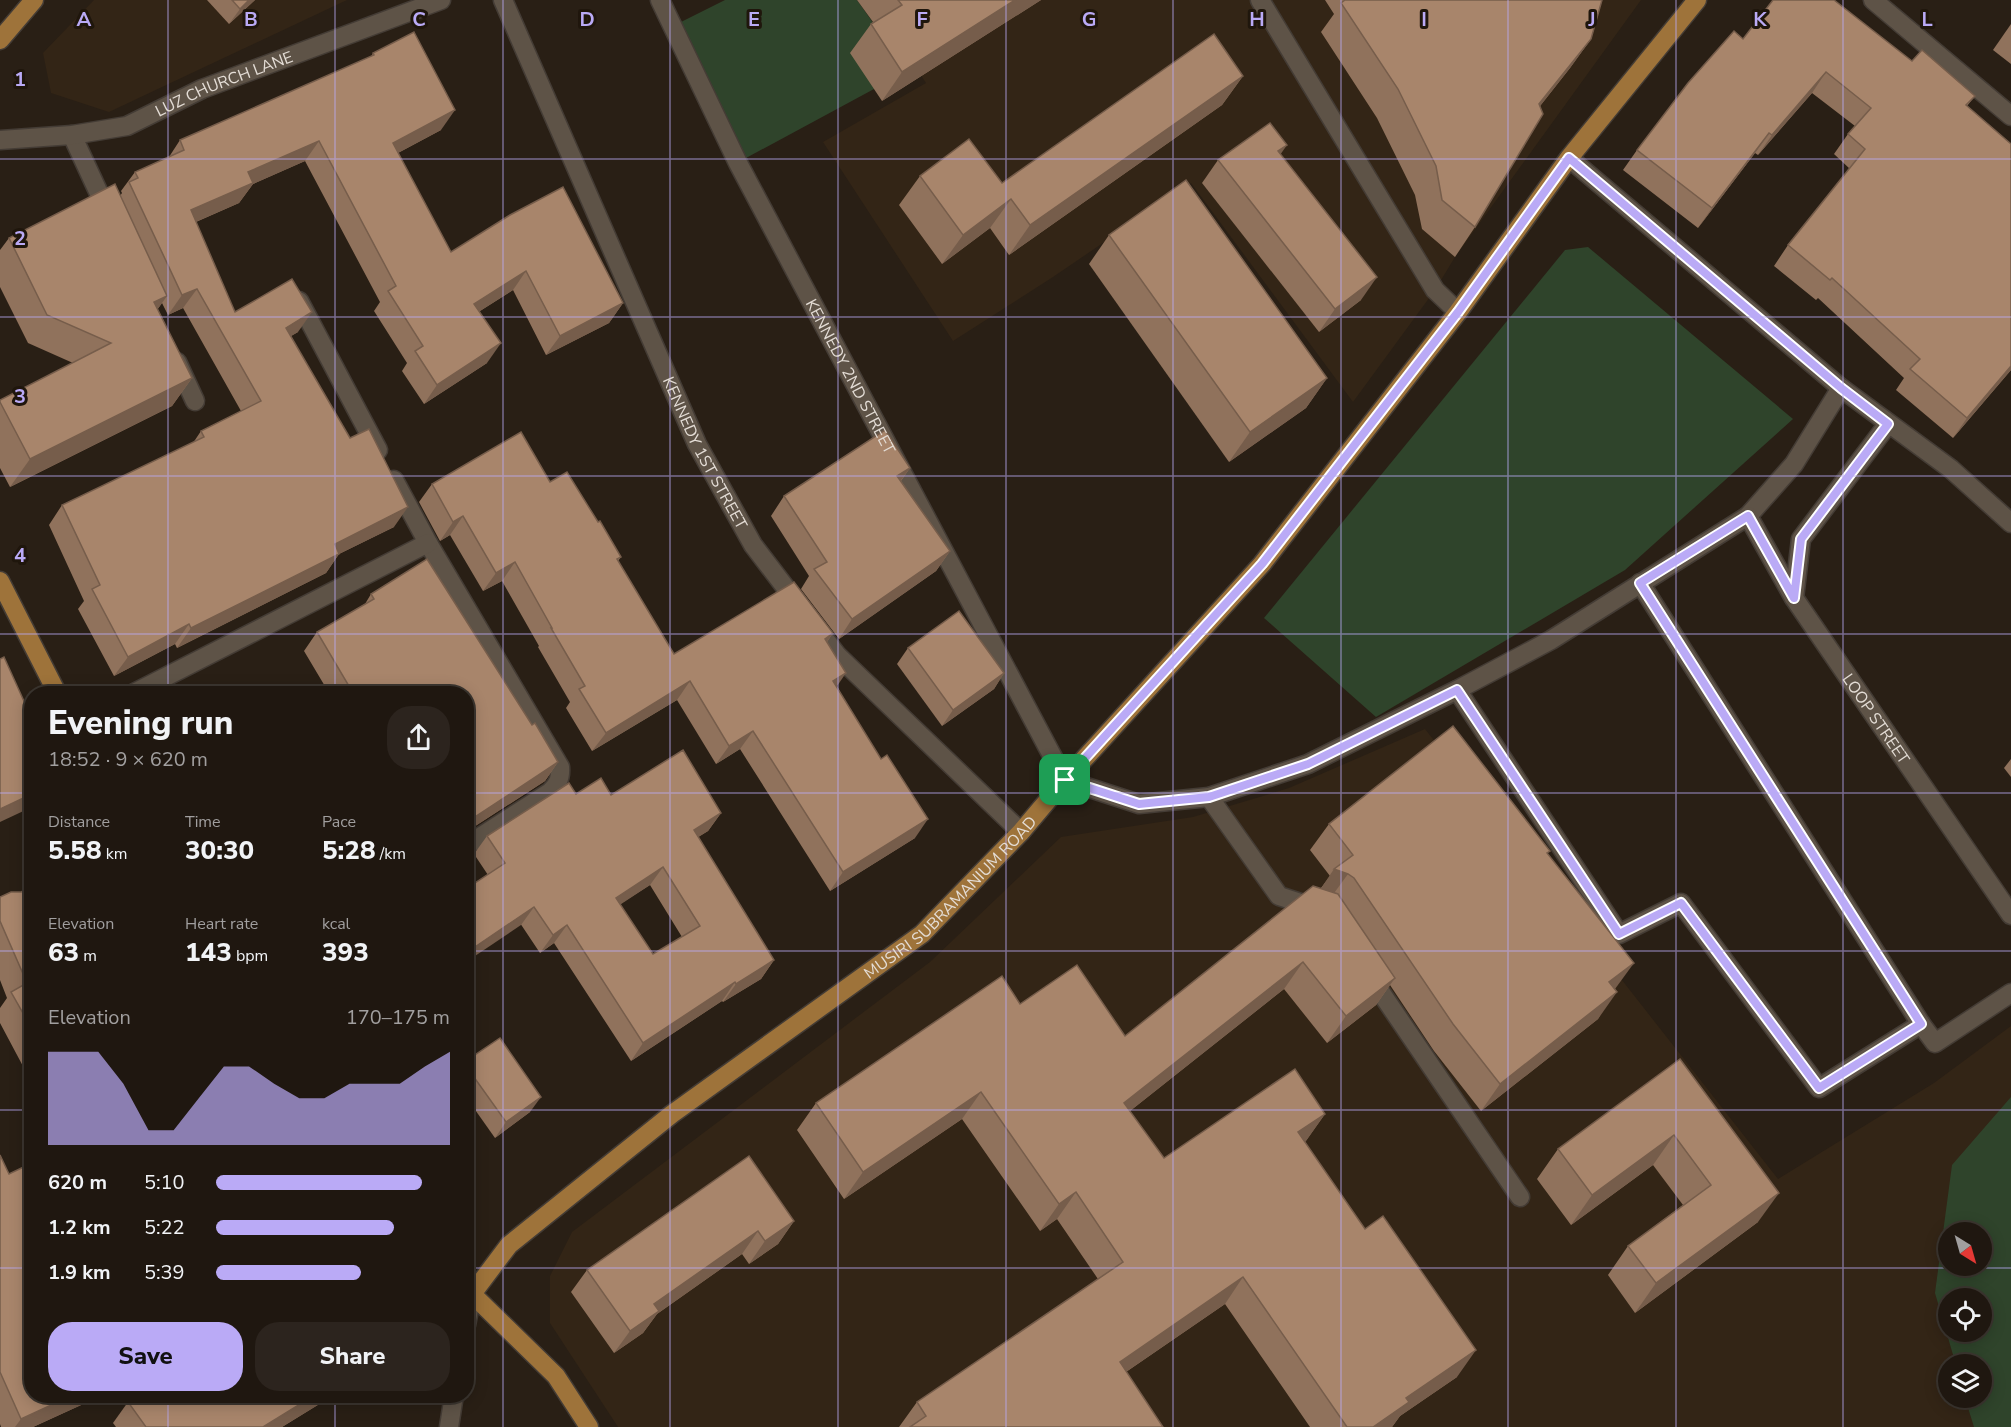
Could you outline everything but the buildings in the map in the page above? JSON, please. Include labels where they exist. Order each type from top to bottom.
[{"type":"main road","points":[[0,40],[34,0]]},
{"type":"main road","name":"MUSIRI SUBRAMANIUM ROAD","points":[[474,1288],[509,1245],[672,1114],[921,934],[1022,832],[1065,780],[1262,564],[1458,312],[1569,158],[1697,0]]},
{"type":"main road","points":[[0,581],[53,686]]},
{"type":"main road","points":[[474,1299],[556,1376],[589,1427]]},
{"type":"street","name":"LUZ CHURCH LANE","points":[[0,140],[72,135],[127,126],[202,89],[441,0]]},
{"type":"street","name":"KENNEDY 1ST STREET","points":[[503,0],[697,444],[753,545],[837,656],[1022,832]]},
{"type":"street","name":"KENNEDY 2ND STREET","points":[[660,0],[738,163],[1065,780]]},
{"type":"street","points":[[1260,0],[1435,290],[1458,312]]},
{"type":"street","points":[[1873,0],[2011,116]]},
{"type":"street","points":[[72,135],[118,234]]},
{"type":"street","points":[[1569,158],[1841,388],[1951,470],[2011,523]]},
{"type":"street","points":[[299,301],[428,543],[560,767],[561,775],[557,785],[550,792],[474,841]]},
{"type":"street","points":[[171,349],[195,401]]},
{"type":"street","points":[[1065,780],[1139,804],[1209,797],[1308,764],[1457,690],[1551,640],[1748,516],[1794,464],[1841,388]]},
{"type":"street","points":[[1794,598],[1801,539],[1888,424]]},
{"type":"street","name":"LOOP STREET","points":[[1748,516],[1794,598],[2011,915]]},
{"type":"street","points":[[148,686],[428,543]]},
{"type":"street","points":[[1640,583],[1935,1043],[2011,993]]},
{"type":"street","points":[[1457,690],[1619,934],[1681,903],[1819,1088],[1921,1024]]},
{"type":"street","points":[[1209,797],[1279,896],[1326,911],[1332,921]]},
{"type":"street","points":[[1359,961],[1520,1197]]},
{"type":"street","points":[[449,1427],[453,1403]]},
{"type":"shaded area","points":[[94,0],[347,0],[109,112],[51,93],[43,53]]},
{"type":"shaded area","points":[[872,0],[1641,0],[1353,402],[1191,183],[1053,277],[953,341],[823,142],[926,83]]},
{"type":"shaded area","points":[[1425,729],[1778,1179],[1934,1083],[2011,1026],[2011,1427],[618,1427],[550,1323],[550,1276],[572,1232],[930,962],[1061,837],[1193,817],[1289,788]]},
{"type":"green space","points":[[725,0],[857,0],[881,34],[874,89],[746,158],[681,22]]},
{"type":"green space","points":[[1588,247],[1793,419],[1625,570],[1376,717],[1264,618],[1565,250]]},
{"type":"green space","points":[[2011,1097],[2011,1427],[1974,1427],[1968,1408],[1992,1408],[1992,1354],[1953,1354],[1949,1342],[1992,1342],[1992,1288],[1938,1288],[1938,1303],[1935,1293],[1938,1270],[1938,1276],[1992,1276],[1992,1222],[1944,1222],[1952,1165]]},
{"type":"route","points":[[1569,158],[1841,388],[1888,424],[1801,539],[1794,598],[1748,516],[1640,583],[1921,1024],[1819,1088],[1681,903],[1619,934],[1457,690],[1308,764],[1209,797],[1139,804],[1065,780],[1262,564],[1458,312],[1569,158]]}]
